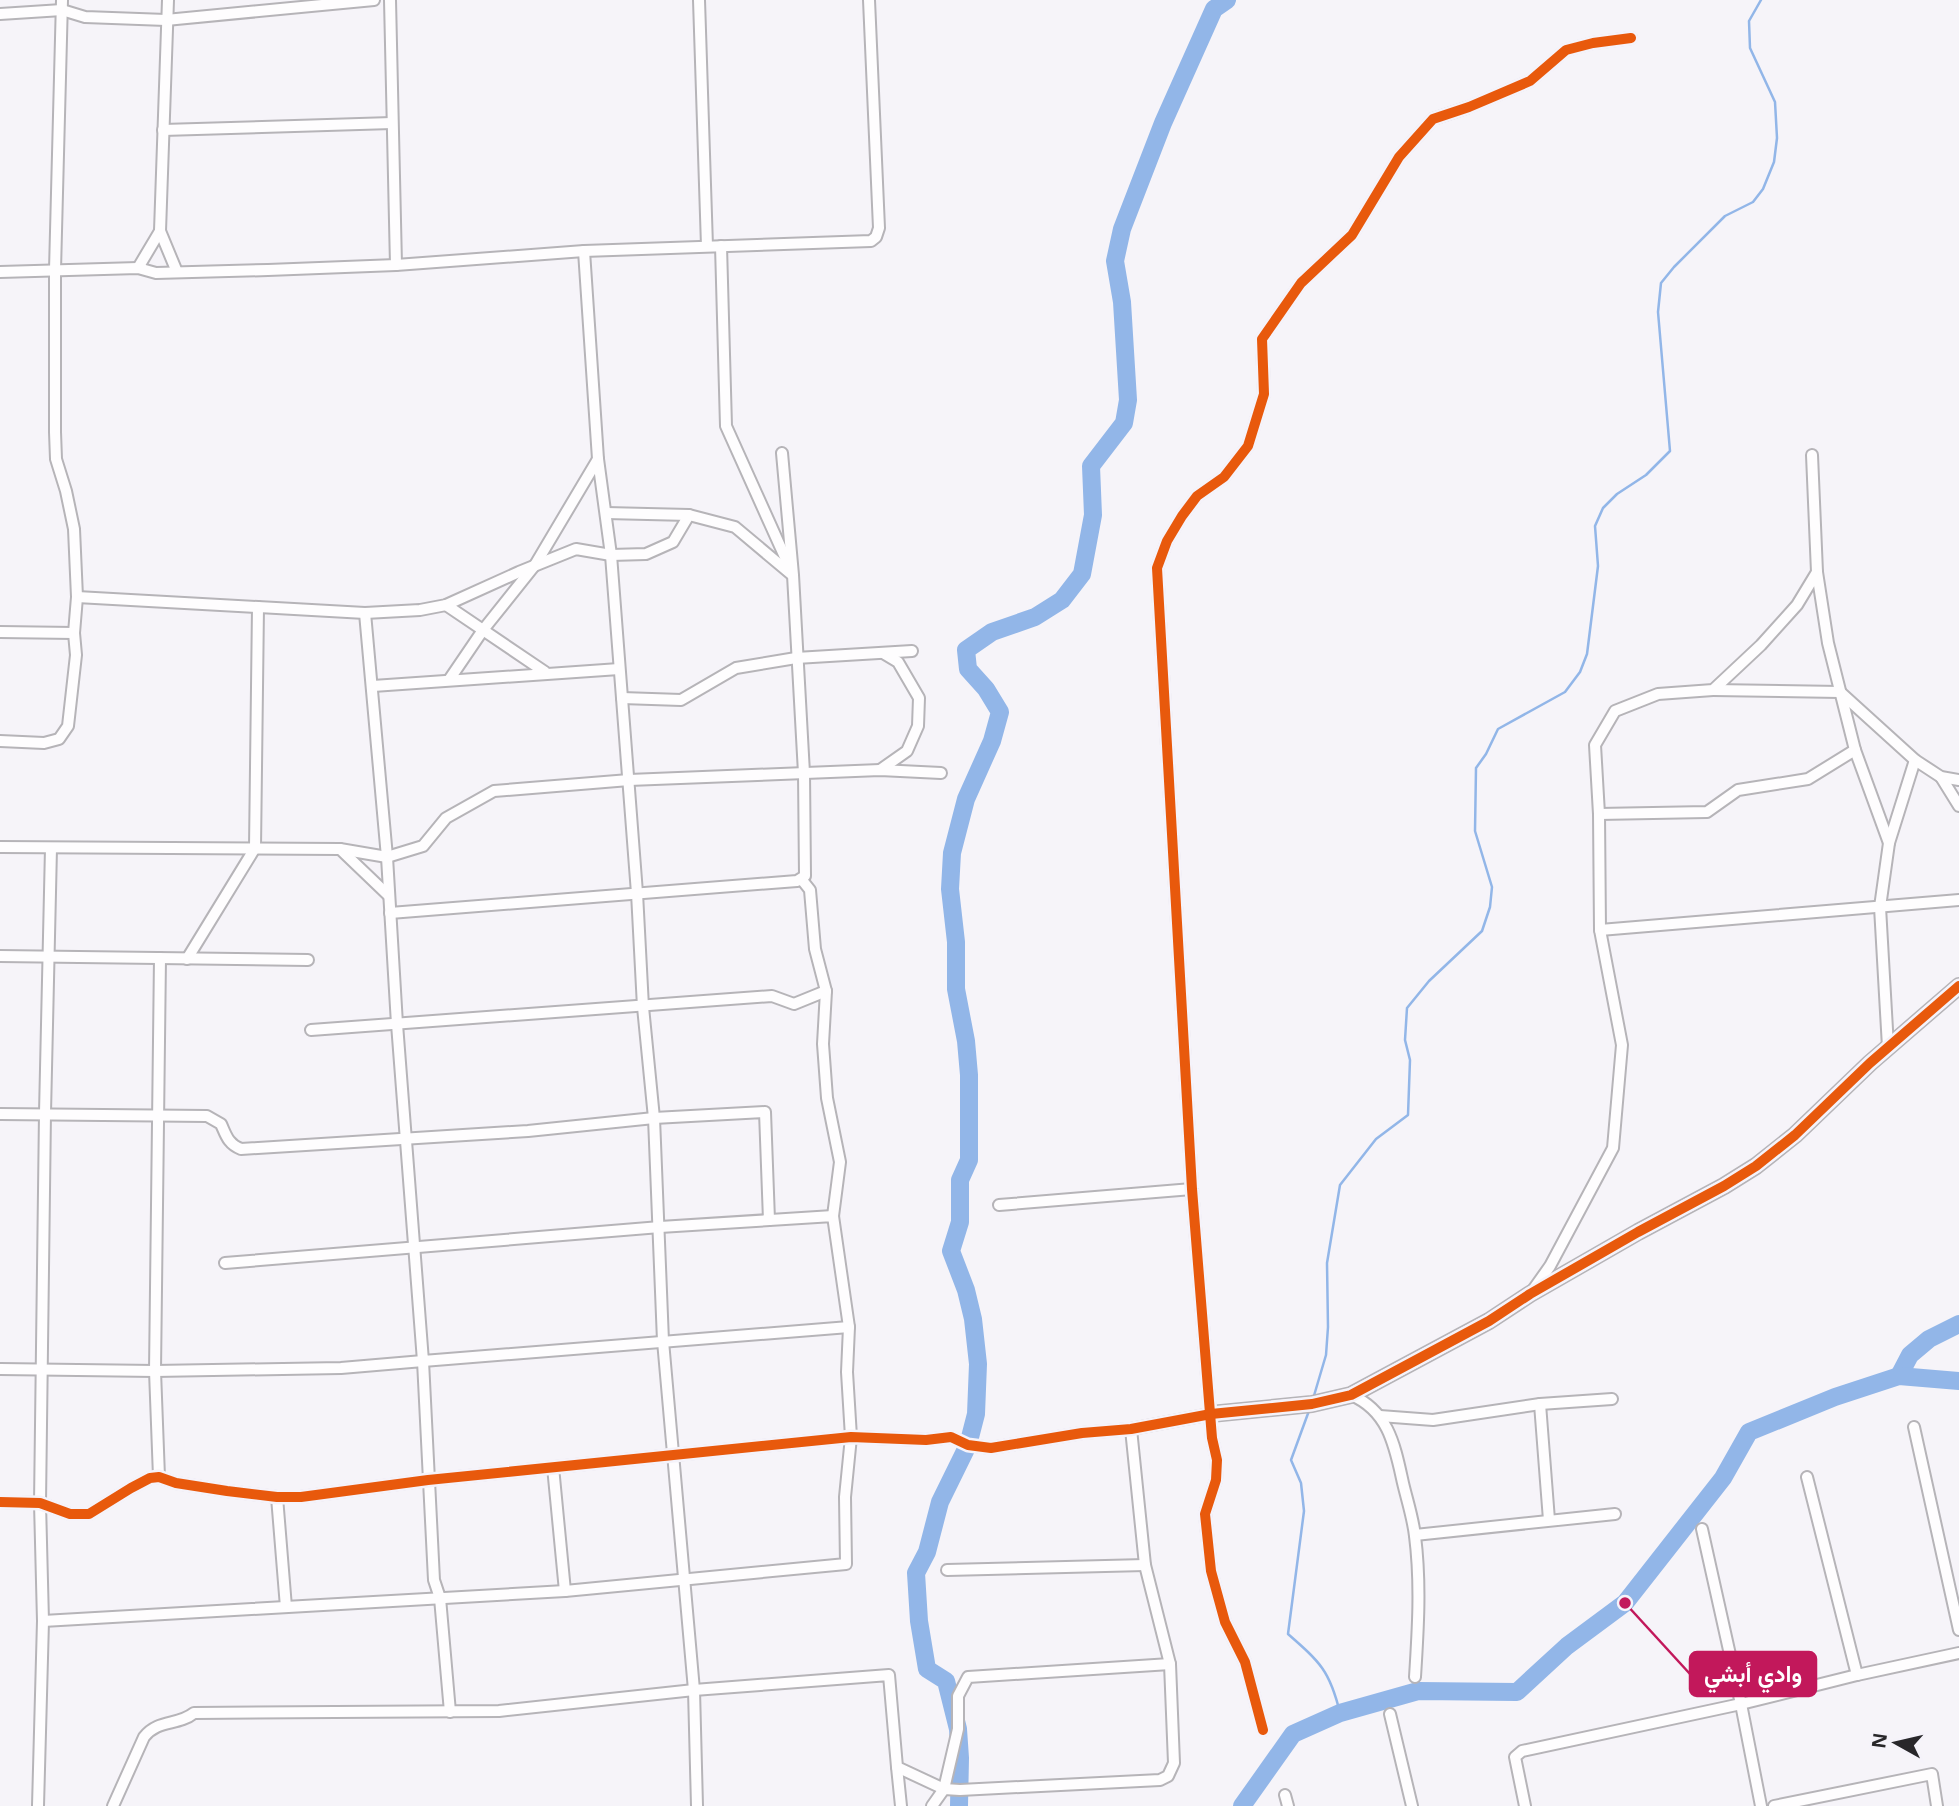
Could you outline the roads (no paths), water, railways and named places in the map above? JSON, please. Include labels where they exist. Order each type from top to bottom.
[{"type":"street","points":[[168,0],[160,231],[177,272]]},
{"type":"street","points":[[0,14],[62,5],[85,16],[166,20],[279,5],[374,0]]},
{"type":"street","points":[[390,0],[396,265]]},
{"type":"street","points":[[699,0],[706,246]]},
{"type":"street","points":[[0,272],[138,268],[156,273],[396,265],[584,251],[871,241],[876,237],[879,228],[869,0]]},
{"type":"street","points":[[0,741],[44,743],[59,740],[68,726],[76,655],[74,529],[56,459],[55,270],[62,5]]},
{"type":"street","points":[[1263,1730],[1245,1662],[1226,1622],[1211,1571],[1205,1514],[1216,1480],[1217,1460],[1212,1438],[1192,1189],[1157,568],[1167,541],[1197,496],[1218,483],[1248,446],[1264,394],[1262,339],[1301,283],[1352,235],[1399,157],[1433,118],[1469,107],[1530,81],[1566,50],[1631,38]]},
{"type":"street","points":[[163,130],[392,123]]},
{"type":"street","points":[[138,268],[160,231]]},
{"type":"street","points":[[721,246],[726,426],[793,575]]},
{"type":"street","points":[[584,251],[598,459],[611,555],[643,1007],[654,1118],[663,1341],[694,1690],[696,1806]]},
{"type":"street","points":[[782,453],[793,575],[804,773],[806,871],[802,880]]},
{"type":"street","points":[[1812,456],[1817,572],[1828,643],[1855,750],[1889,843]]},
{"type":"street","points":[[449,680],[483,630],[535,565],[598,459]]},
{"type":"street","points":[[606,513],[689,515],[734,527],[793,575]]},
{"type":"street","points":[[77,597],[365,613],[420,610],[446,606],[576,549],[611,555],[646,554],[673,542],[689,515]]},
{"type":"street","points":[[1713,690],[1761,645],[1797,605],[1817,572]]},
{"type":"street","points":[[446,606],[545,672]]},
{"type":"street","points":[[187,958],[255,848],[258,607]]},
{"type":"street","points":[[365,613],[387,857],[405,1139],[415,1247],[434,1580],[440,1598],[450,1713]]},
{"type":"street","points":[[0,632],[74,633]]},
{"type":"street","points":[[622,698],[681,700],[736,668],[796,658],[912,651]]},
{"type":"street","points":[[880,770],[907,751],[918,726],[919,698],[898,662],[883,653]]},
{"type":"street","points":[[373,686],[618,669]]},
{"type":"street","points":[[1530,1294],[1550,1266],[1613,1148],[1622,1045],[1600,930],[1599,814],[1595,745],[1615,711],[1658,694],[1713,690],[1840,692],[1916,760],[1941,777],[1959,806]]},
{"type":"street","points":[[1599,814],[1707,812],[1738,789],[1808,779],[1855,750]]},
{"type":"street","points":[[1888,1047],[1880,907],[1889,843],[1916,760]]},
{"type":"street","points":[[0,847],[340,849],[387,857],[423,846],[446,818],[494,791],[629,780],[880,770],[941,773]]},
{"type":"street","points":[[1941,777],[1959,780]]},
{"type":"street","points":[[38,1806],[43,1621],[40,1503],[51,848]]},
{"type":"street","points":[[340,849],[388,895]]},
{"type":"street","points":[[390,913],[802,880]]},
{"type":"street","points":[[43,1621],[565,1591],[846,1564],[845,1497],[851,1437],[847,1371],[849,1327],[833,1216],[840,1162],[827,1098],[823,1044],[826,991],[816,949],[810,890],[802,880]]},
{"type":"street","points":[[1600,930],[1959,900]]},
{"type":"street","points":[[0,956],[308,960]]},
{"type":"street","points":[[159,1477],[155,1371],[160,958]]},
{"type":"street","points":[[0,1502],[40,1503],[70,1514],[89,1514],[131,1488],[150,1478],[159,1477],[176,1483],[277,1497],[301,1497],[553,1466],[851,1437],[926,1440],[951,1437],[968,1445],[991,1448],[1082,1433],[1131,1429],[1211,1414],[1312,1404],[1351,1395],[1489,1321],[1530,1294],[1756,1166],[1795,1135],[1825,1103],[1959,986]]},
{"type":"street","points":[[311,1030],[772,996],[794,1003],[826,991]]},
{"type":"street","points":[[0,1114],[158,1115],[214,1119],[221,1124],[233,1145],[241,1149],[765,1112],[768,1220]]},
{"type":"street","points":[[999,1205],[1192,1189]]},
{"type":"street","points":[[225,1263],[660,1227],[833,1216]]},
{"type":"street","points":[[0,1369],[155,1371],[341,1367],[849,1327]]},
{"type":"street","points":[[1351,1395],[1361,1399],[1380,1416],[1393,1438],[1415,1535],[1418,1622],[1415,1677]]},
{"type":"street","points":[[1380,1416],[1433,1420],[1540,1404],[1612,1399]]},
{"type":"street","points":[[1540,1404],[1549,1520]]},
{"type":"street","points":[[1914,1427],[1959,1630]]},
{"type":"street","points":[[897,1767],[944,1788],[960,1790],[1160,1780],[1168,1776],[1174,1763],[1170,1664],[1145,1565],[1131,1429]]},
{"type":"street","points":[[553,1466],[565,1591]]},
{"type":"street","points":[[1807,1477],[1857,1675]]},
{"type":"street","points":[[277,1497],[286,1607]]},
{"type":"street","points":[[1415,1535],[1615,1514]]},
{"type":"street","points":[[1702,1530],[1761,1806]]},
{"type":"street","points":[[947,1570],[1145,1565]]},
{"type":"street","points":[[1525,1806],[1515,1757],[1522,1751],[1959,1653]]},
{"type":"street","points":[[932,1806],[944,1788],[958,1729],[958,1696],[968,1676],[1170,1664]]},
{"type":"street","points":[[114,1806],[144,1737],[159,1724],[184,1721],[194,1713],[499,1711],[694,1690],[889,1675],[901,1806]]},
{"type":"street","points":[[1390,1714],[1412,1806]]},
{"type":"street","points":[[1774,1806],[1932,1774],[1937,1806]]},
{"type":"waterway","points":[[959,1806],[958,1729],[946,1681],[927,1669],[919,1621],[916,1573],[927,1552],[940,1502],[968,1445],[976,1414],[978,1364],[973,1319],[966,1290],[951,1251],[960,1222],[960,1180],[969,1160],[969,1075],[966,1041],[956,989],[956,942],[950,889],[952,853],[966,799],[992,741],[1000,712],[986,689],[968,669],[966,650],[992,632],[1035,617],[1062,600],[1082,574],[1093,515],[1091,466],[1124,423],[1128,400],[1122,302],[1115,261],[1122,229],[1163,123],[1214,9],[1227,0]]},
{"type":"waterway","points":[[1313,1399],[1326,1355],[1327,1263],[1340,1185],[1376,1139],[1408,1115],[1410,1060],[1405,1040],[1407,1008],[1429,981],[1482,931],[1490,907],[1492,887],[1475,831],[1476,768],[1498,729],[1565,692],[1580,672],[1587,654],[1598,566],[1595,526],[1603,508],[1617,494],[1646,475],[1670,451],[1658,312],[1661,283],[1725,216],[1753,202],[1763,189],[1774,162],[1777,138],[1775,102],[1750,48],[1749,21],[1761,0]]},
{"type":"waterway","points":[[1899,1376],[1910,1355],[1929,1339],[1959,1324]]},
{"type":"waterway","points":[[1242,1806],[1293,1734],[1340,1713],[1418,1691],[1517,1692],[1567,1646],[1625,1603],[1723,1478],[1749,1432],[1835,1397],[1899,1376],[1959,1381]]},
{"type":"waterway","points":[[1310,1408],[1291,1460],[1301,1483],[1304,1511],[1288,1634],[1308,1652],[1328,1677],[1340,1713]]},
{"type":"place","name":"وادي أبشي","points":[[1625,1603]]}]
